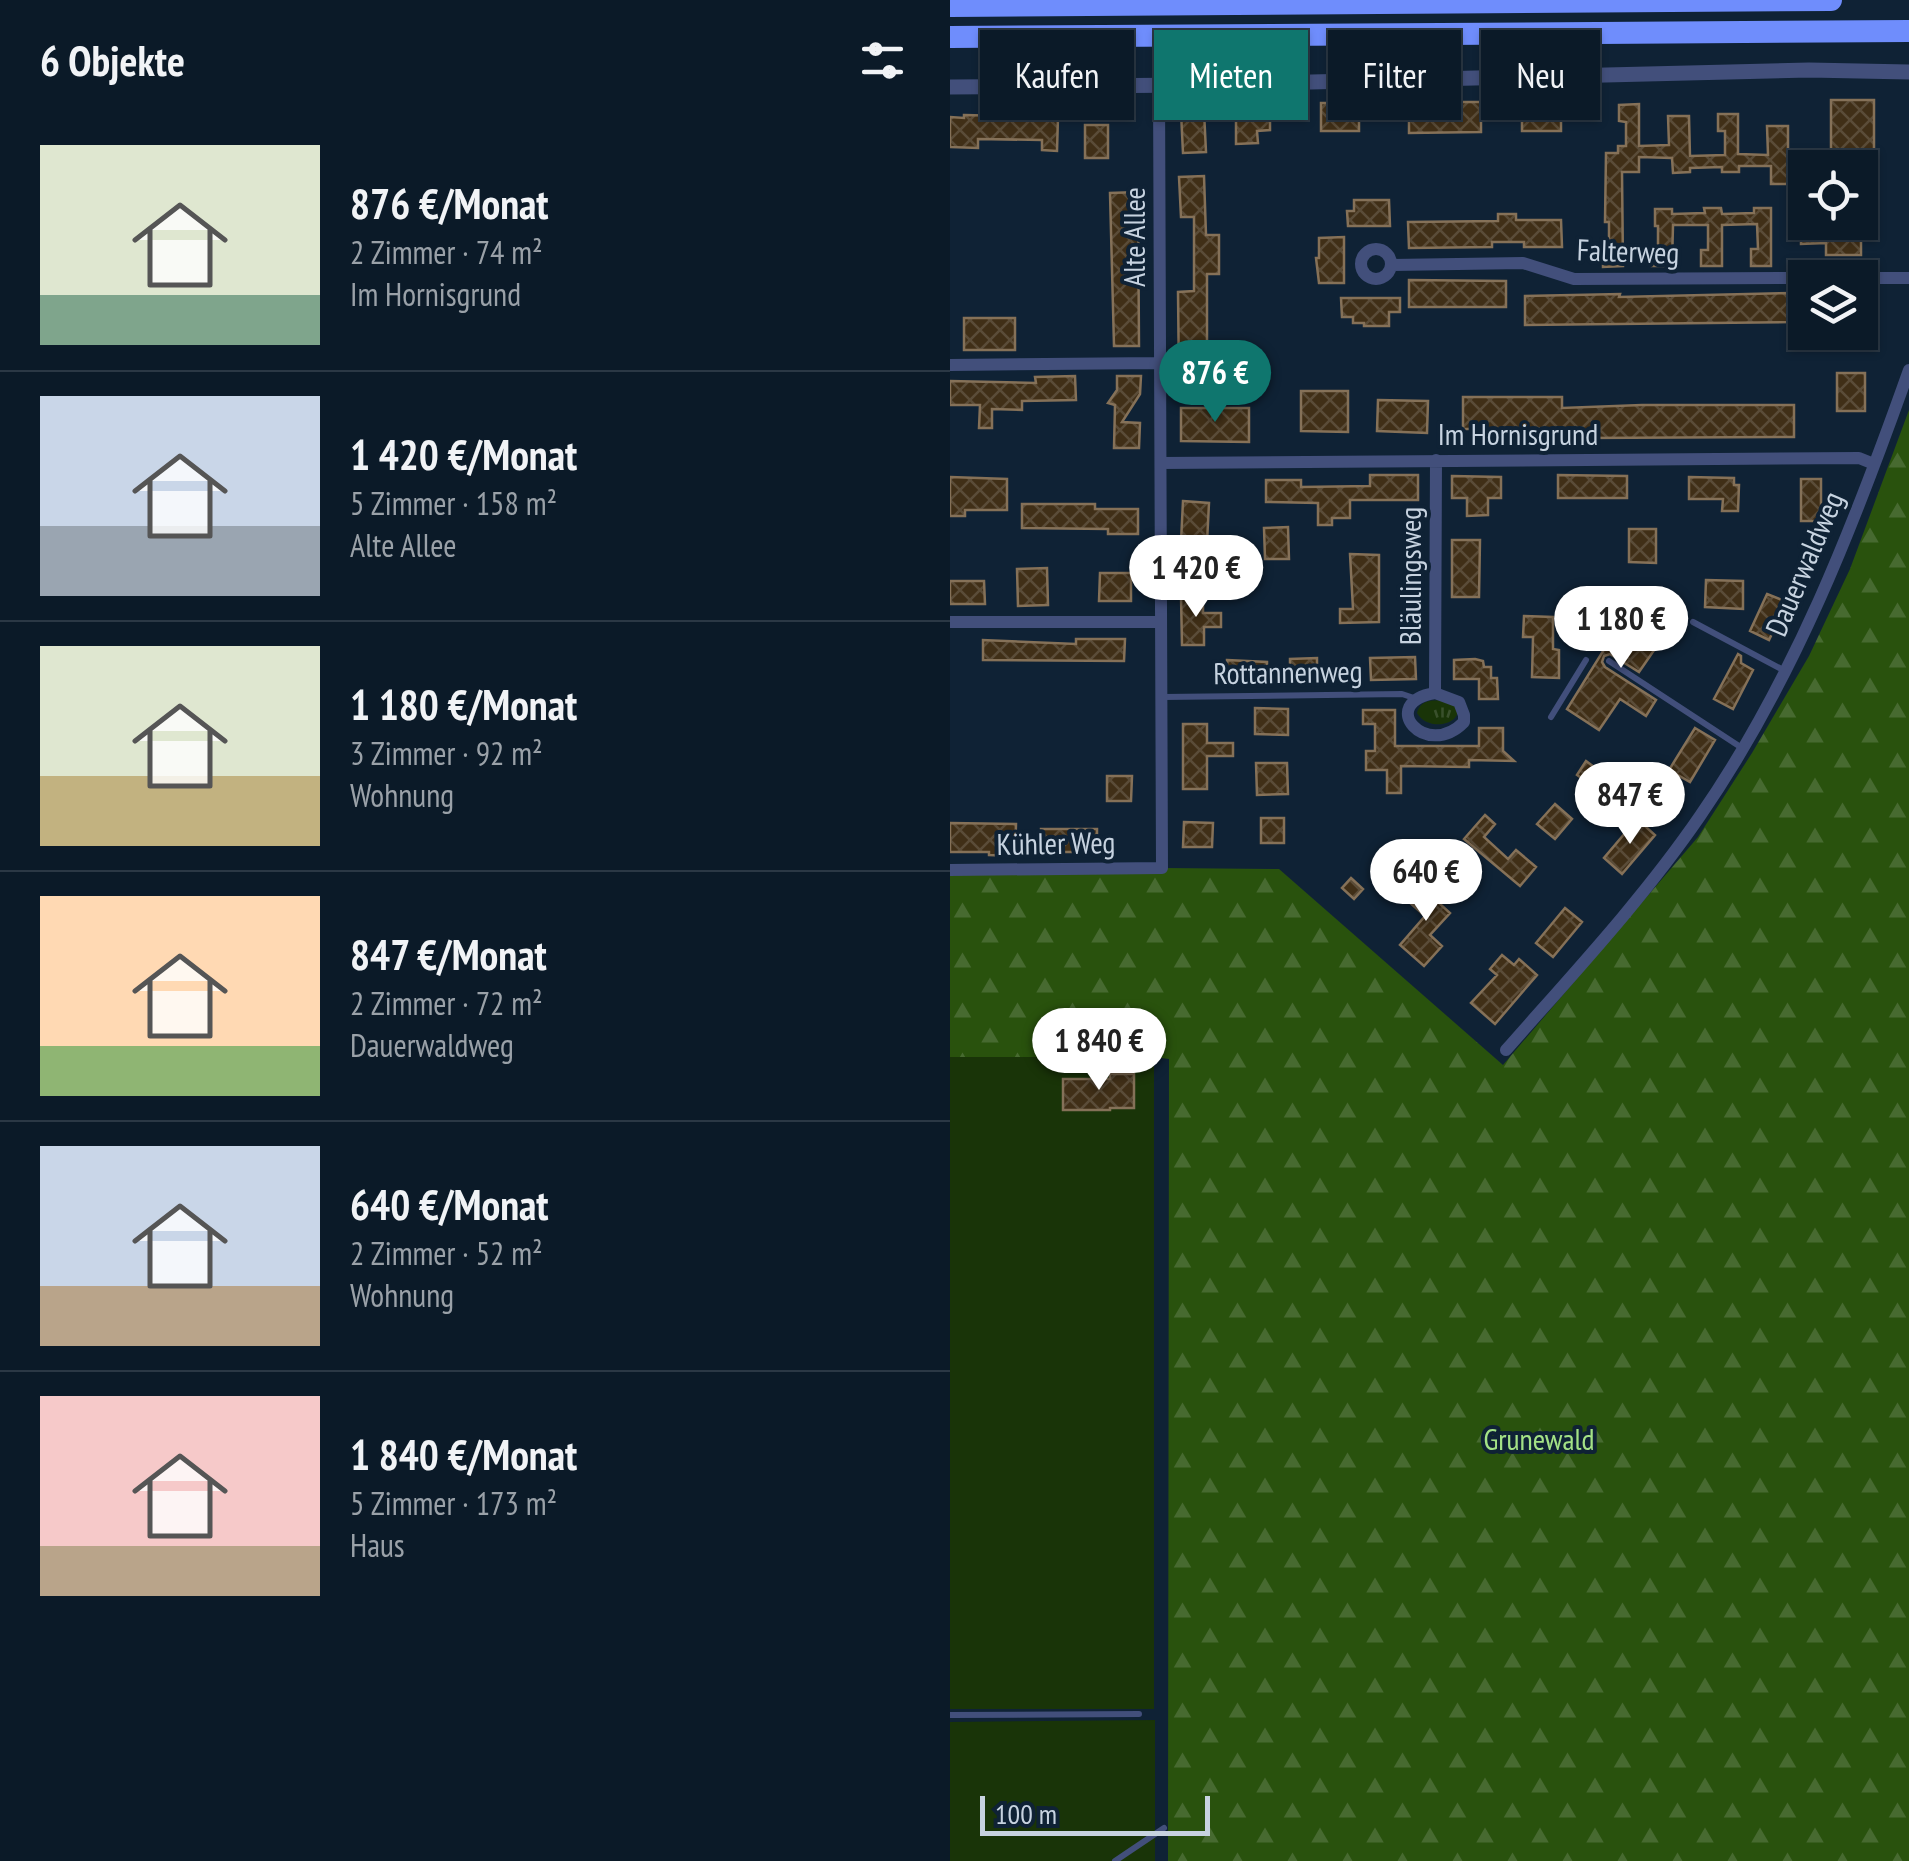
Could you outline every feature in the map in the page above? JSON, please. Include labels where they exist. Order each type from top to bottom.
[{"type":"highway","points":[[950,6],[1830,0]]},
{"type":"highway","points":[[950,37],[1909,31]]},
{"type":"street","points":[[1308,82],[1808,70],[1909,72]]},
{"type":"street","points":[[950,88],[1154,86]]},
{"type":"street","name":"Alte Allee","points":[[1159,120],[1162,868]]},
{"type":"street","name":"Falterweg","points":[[1392,264],[1523,263],[1574,279],[1788,278]]},
{"type":"street","points":[[1878,278],[1909,278]]},
{"type":"street","points":[[950,365],[1160,364]]},
{"type":"street","name":"Dauerwaldweg","points":[[1506,1050],[1678,846],[1743,749],[1786,672],[1834,568],[1909,370]]},
{"type":"street","name":"Im Hornisgrund","points":[[1160,464],[1859,458],[1874,464]]},
{"type":"street","name":"Bläulingsweg","points":[[1435,692],[1436,460]]},
{"type":"street","points":[[950,622],[1161,622]]},
{"type":"street","points":[[1435,692],[1458,702],[1464,714],[1464,722],[1452,732],[1432,734],[1413,728],[1409,710],[1416,698],[1435,692]]},
{"type":"street","name":"Kühler Weg","points":[[950,870],[1162,868]]},
{"type":"lane","points":[[1693,622],[1786,672]]},
{"type":"lane","points":[[1551,717],[1586,660]]},
{"type":"lane","points":[[1609,661],[1743,749]]},
{"type":"lane","name":"Rottannenweg","points":[[1161,697],[1402,694],[1416,698]]},
{"type":"lane","points":[[950,1715],[1139,1714]]},
{"type":"lane","points":[[1115,1861],[1164,1828]]},
{"type":"green space","name":"Grunewald","points":[[1909,410],[1909,1861],[1168,1861],[1169,1059],[950,1057],[950,871],[1279,869],[1503,1065],[1698,837],[1752,753],[1809,656],[1850,569]]},
{"type":"green space","points":[[1448,700],[1457,713],[1449,722],[1432,724],[1417,713],[1425,703]]},
{"type":"green space","points":[[950,1057],[1154,1057],[1154,1709],[950,1709]]},
{"type":"green space","points":[[1155,1720],[1155,1861],[950,1861],[950,1722]]},
{"type":"building","points":[[1831,100],[1874,100],[1874,150],[1831,150]]},
{"type":"building","points":[[1461,102],[1481,102],[1481,132],[1409,133],[1409,120],[1461,120]]},
{"type":"building","points":[[1321,103],[1328,103],[1328,120],[1359,120],[1359,131],[1321,131]]},
{"type":"building","points":[[1639,104],[1639,146],[1669,145],[1668,116],[1689,116],[1690,156],[1725,155],[1725,131],[1718,131],[1718,114],[1738,114],[1738,154],[1768,155],[1767,126],[1788,126],[1788,184],[1771,184],[1771,166],[1739,166],[1739,172],[1722,172],[1722,167],[1690,168],[1690,172],[1673,173],[1672,158],[1639,157],[1639,172],[1622,172],[1623,266],[1603,267],[1603,250],[1609,250],[1609,222],[1605,222],[1606,153],[1618,153],[1618,146],[1626,146],[1626,122],[1619,121],[1619,105]]},
{"type":"building","points":[[950,117],[1058,120],[1057,151],[1042,150],[1042,140],[978,139],[978,148],[950,147]]},
{"type":"building","points":[[1181,120],[1204,120],[1206,152],[1183,153]]},
{"type":"building","points":[[1236,120],[1270,120],[1270,130],[1257,131],[1258,143],[1236,144]]},
{"type":"building","points":[[1522,120],[1561,120],[1561,131],[1522,131]]},
{"type":"building","points":[[1085,125],[1108,125],[1108,158],[1085,158]]},
{"type":"building","points":[[1204,176],[1206,235],[1219,235],[1219,274],[1207,274],[1207,382],[1179,382],[1178,292],[1194,291],[1194,217],[1181,217],[1179,177]]},
{"type":"building","points":[[1138,192],[1139,346],[1114,346],[1110,193]]},
{"type":"building","points":[[1354,200],[1389,200],[1390,226],[1348,226],[1347,211],[1354,211]]},
{"type":"building","points":[[1704,208],[1721,208],[1722,214],[1771,208],[1771,266],[1751,266],[1751,249],[1758,249],[1757,224],[1722,225],[1722,266],[1701,266],[1701,250],[1708,250],[1708,225],[1673,225],[1672,266],[1652,266],[1652,250],[1658,250],[1655,209],[1672,209],[1672,214],[1705,213]]},
{"type":"building","points":[[1498,214],[1516,214],[1516,220],[1561,220],[1562,247],[1492,242],[1492,247],[1409,248],[1408,222],[1498,221]]},
{"type":"building","points":[[1344,237],[1344,283],[1319,283],[1319,238]]},
{"type":"building","points":[[1801,240],[1861,240],[1861,255],[1826,255],[1826,243],[1801,244]]},
{"type":"building","points":[[1409,280],[1506,281],[1506,307],[1409,307]]},
{"type":"building","points":[[1788,293],[1788,322],[1525,325],[1525,296],[1620,294],[1619,297]]},
{"type":"building","points":[[1341,298],[1400,298],[1400,312],[1389,312],[1389,326],[1364,326],[1353,323],[1353,317],[1342,317]]},
{"type":"building","points":[[964,318],[1015,318],[1015,350],[964,350]]},
{"type":"building","points":[[1837,373],[1865,373],[1865,411],[1837,411]]},
{"type":"building","points":[[1075,376],[1076,400],[1022,401],[1022,410],[992,409],[992,428],[979,428],[980,405],[950,405],[950,381],[1036,383],[1035,377]]},
{"type":"building","points":[[1117,376],[1141,376],[1140,394],[1122,422],[1140,423],[1139,448],[1114,448],[1115,405],[1108,403],[1117,390]]},
{"type":"building","points":[[1301,391],[1348,391],[1348,432],[1301,431]]},
{"type":"building","points":[[1463,397],[1562,397],[1562,408],[1794,405],[1794,437],[1582,438],[1582,428],[1463,429]]},
{"type":"building","points":[[1378,400],[1428,401],[1427,433],[1377,431]]},
{"type":"building","points":[[1181,408],[1249,408],[1249,442],[1181,441]]},
{"type":"building","points":[[1370,475],[1418,475],[1418,500],[1350,500],[1350,518],[1332,518],[1332,525],[1318,525],[1318,503],[1266,502],[1266,480],[1301,480],[1301,487],[1370,486]]},
{"type":"building","points":[[1558,475],[1627,476],[1627,498],[1558,498]]},
{"type":"building","points":[[1452,476],[1501,477],[1501,498],[1488,498],[1488,515],[1467,516],[1467,498],[1452,498]]},
{"type":"building","points":[[950,477],[1007,479],[1007,510],[965,510],[965,516],[950,516]]},
{"type":"building","points":[[1689,477],[1734,478],[1734,485],[1739,485],[1738,511],[1722,511],[1723,499],[1689,499]]},
{"type":"building","points":[[1801,479],[1821,479],[1821,521],[1801,521]]},
{"type":"building","points":[[1183,501],[1209,503],[1207,543],[1181,542]]},
{"type":"building","points":[[1022,504],[1095,504],[1095,509],[1138,509],[1138,534],[1108,534],[1108,529],[1022,528]]},
{"type":"building","points":[[1288,527],[1289,559],[1265,559],[1264,528]]},
{"type":"building","points":[[1629,529],[1656,529],[1656,563],[1629,562]]},
{"type":"building","points":[[1452,540],[1480,540],[1479,597],[1452,597]]},
{"type":"building","points":[[1350,554],[1379,555],[1379,622],[1340,623],[1340,609],[1353,609]]},
{"type":"building","points":[[1047,568],[1048,605],[1018,606],[1017,569]]},
{"type":"building","points":[[1100,573],[1131,573],[1131,601],[1099,601]]},
{"type":"building","points":[[1706,580],[1743,581],[1743,609],[1705,607]]},
{"type":"building","points":[[950,581],[984,581],[985,604],[950,604]]},
{"type":"building","points":[[1767,594],[1787,602],[1769,640],[1750,631]]},
{"type":"building","points":[[1181,596],[1203,596],[1203,613],[1221,613],[1221,627],[1204,627],[1204,645],[1182,645]]},
{"type":"building","points":[[1653,603],[1677,617],[1639,672],[1610,654],[1602,662],[1656,700],[1646,716],[1620,699],[1599,730],[1567,709],[1618,627],[1633,637]]},
{"type":"building","points":[[1524,616],[1553,617],[1553,649],[1559,650],[1559,678],[1532,677],[1533,637],[1523,637]]},
{"type":"building","points":[[1076,639],[1125,639],[1124,661],[983,660],[983,640],[1076,644]]},
{"type":"building","points":[[1738,654],[1741,663],[1753,670],[1733,709],[1714,699]]},
{"type":"building","points":[[1415,657],[1416,679],[1371,680],[1370,658]]},
{"type":"building","points":[[1317,658],[1317,679],[1290,680],[1290,659]]},
{"type":"building","points":[[1227,660],[1267,662],[1267,672],[1227,673]]},
{"type":"building","points":[[1454,660],[1483,661],[1484,667],[1491,667],[1491,678],[1497,678],[1498,699],[1479,699],[1479,679],[1454,679]]},
{"type":"building","points":[[1255,708],[1288,709],[1288,735],[1255,734]]},
{"type":"building","points":[[1363,710],[1395,710],[1395,746],[1479,746],[1479,728],[1503,728],[1503,751],[1514,761],[1469,760],[1469,767],[1401,766],[1401,793],[1387,793],[1387,770],[1366,770],[1366,751],[1375,751],[1375,724],[1363,724]]},
{"type":"building","points":[[1183,724],[1207,724],[1207,743],[1233,743],[1233,756],[1207,756],[1207,789],[1183,789]]},
{"type":"building","points":[[1695,728],[1715,740],[1690,782],[1669,770]]},
{"type":"building","points":[[1586,761],[1613,781],[1607,791],[1616,796],[1607,809],[1581,791],[1587,782],[1577,775]]},
{"type":"building","points":[[1256,763],[1287,763],[1288,794],[1257,795]]},
{"type":"building","points":[[1107,776],[1132,776],[1131,801],[1107,801]]},
{"type":"building","points":[[1555,804],[1572,819],[1555,839],[1537,824]]},
{"type":"building","points":[[1485,815],[1495,824],[1484,837],[1508,859],[1516,850],[1536,867],[1520,886],[1464,839]]},
{"type":"building","points":[[1261,818],[1284,818],[1284,843],[1261,843]]},
{"type":"building","points":[[1637,819],[1655,835],[1622,874],[1604,858]]},
{"type":"building","points":[[1184,822],[1213,823],[1212,847],[1183,847]]},
{"type":"building","points":[[950,823],[1016,824],[1015,856],[950,852]]},
{"type":"building","points":[[1041,829],[1097,829],[1097,852],[1041,852]]},
{"type":"building","points":[[1351,878],[1363,889],[1354,899],[1342,888]]},
{"type":"building","points":[[1428,881],[1446,897],[1440,904],[1450,913],[1430,935],[1442,946],[1424,966],[1400,945],[1425,916],[1409,902]]},
{"type":"building","points":[[1565,908],[1582,922],[1553,957],[1536,943]]},
{"type":"building","points":[[1502,955],[1514,965],[1519,959],[1537,975],[1495,1024],[1471,1003],[1497,975],[1490,969]]},
{"type":"building","points":[[1110,1074],[1134,1074],[1134,1108],[1063,1110],[1063,1079],[1110,1079]]}]
